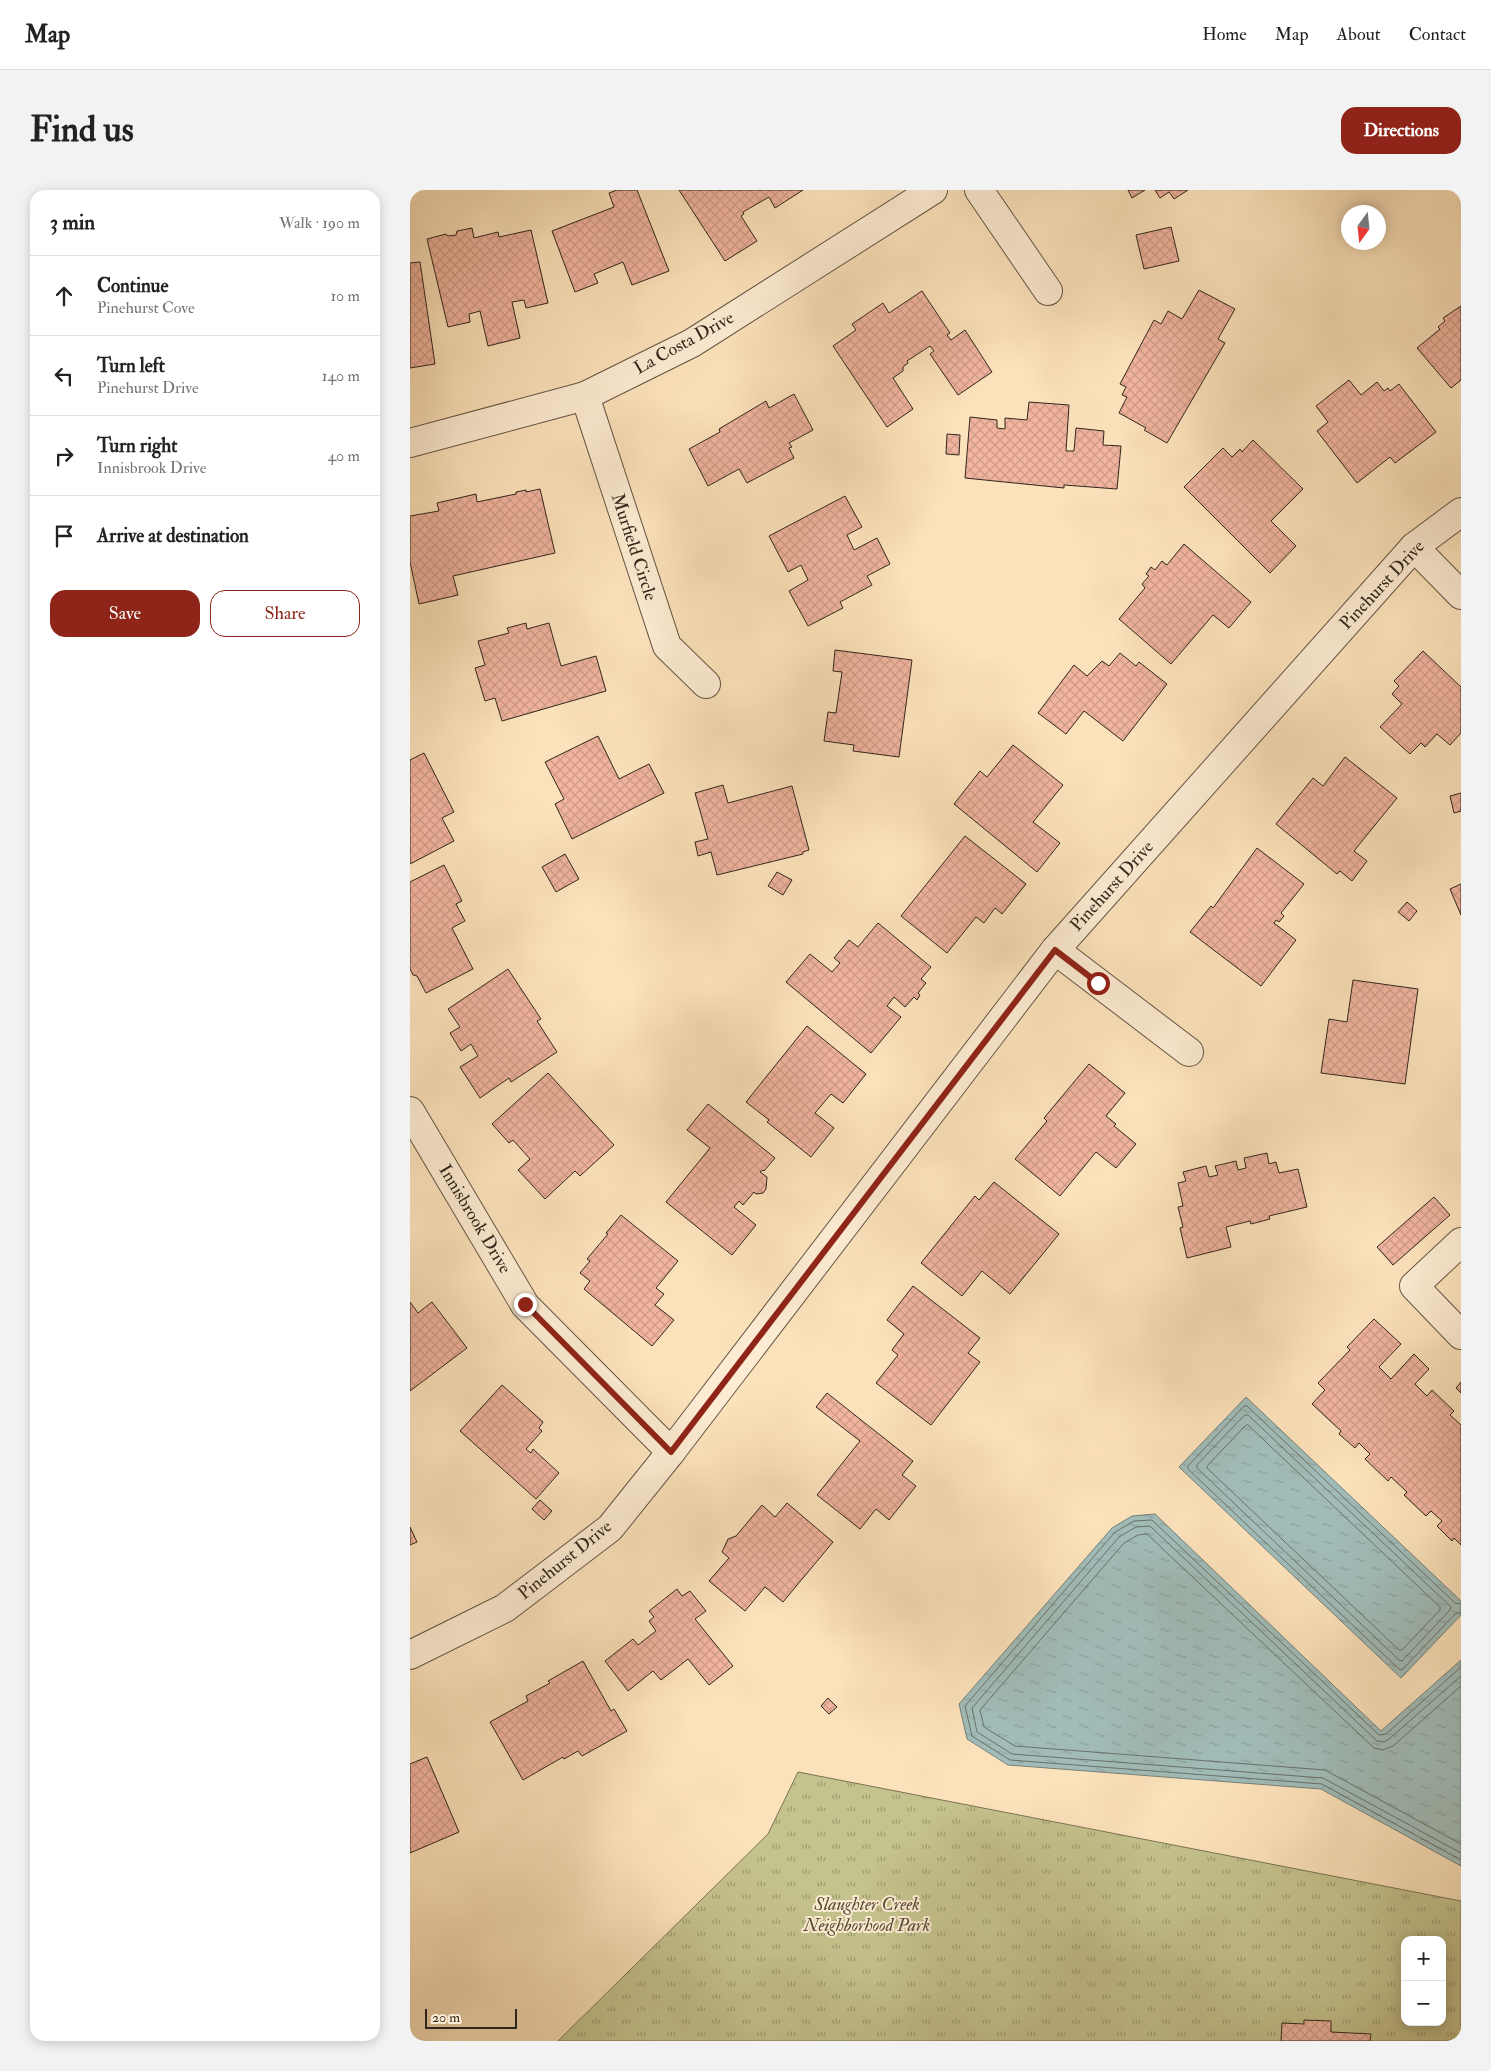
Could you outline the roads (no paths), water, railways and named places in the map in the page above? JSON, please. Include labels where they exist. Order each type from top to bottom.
[{"type":"street","name":"La Costa Drive","points":[[410,443],[585,396],[692,343],[933,190]]},
{"type":"street","points":[[979,190],[1048,291]]},
{"type":"street","name":"Murfield Circle","points":[[585,396],[667,646],[706,684]]},
{"type":"street","name":"Pinehurst Drive","points":[[410,1655],[505,1608],[610,1528],[671,1452],[1055,950],[1414,547],[1461,512]]},
{"type":"street","points":[[1414,547],[1461,595]]},
{"type":"street","points":[[1055,950],[1189,1052]]},
{"type":"street","name":"Innisbrook Drive","points":[[410,1111],[525,1304],[671,1452]]},
{"type":"street","points":[[1461,1242],[1414,1286],[1461,1335]]},
{"type":"water","points":[[1246,1397],[1461,1601],[1461,1615],[1401,1678],[1179,1467]]},
{"type":"water","points":[[1155,1514],[1381,1731],[1461,1660],[1461,1866],[1321,1789],[1008,1765],[967,1739],[959,1704],[1112,1528],[1132,1516]]},
{"type":"park label","name":"Slaughter Creek Neighborhood Park","points":[[867,1914]]}]
